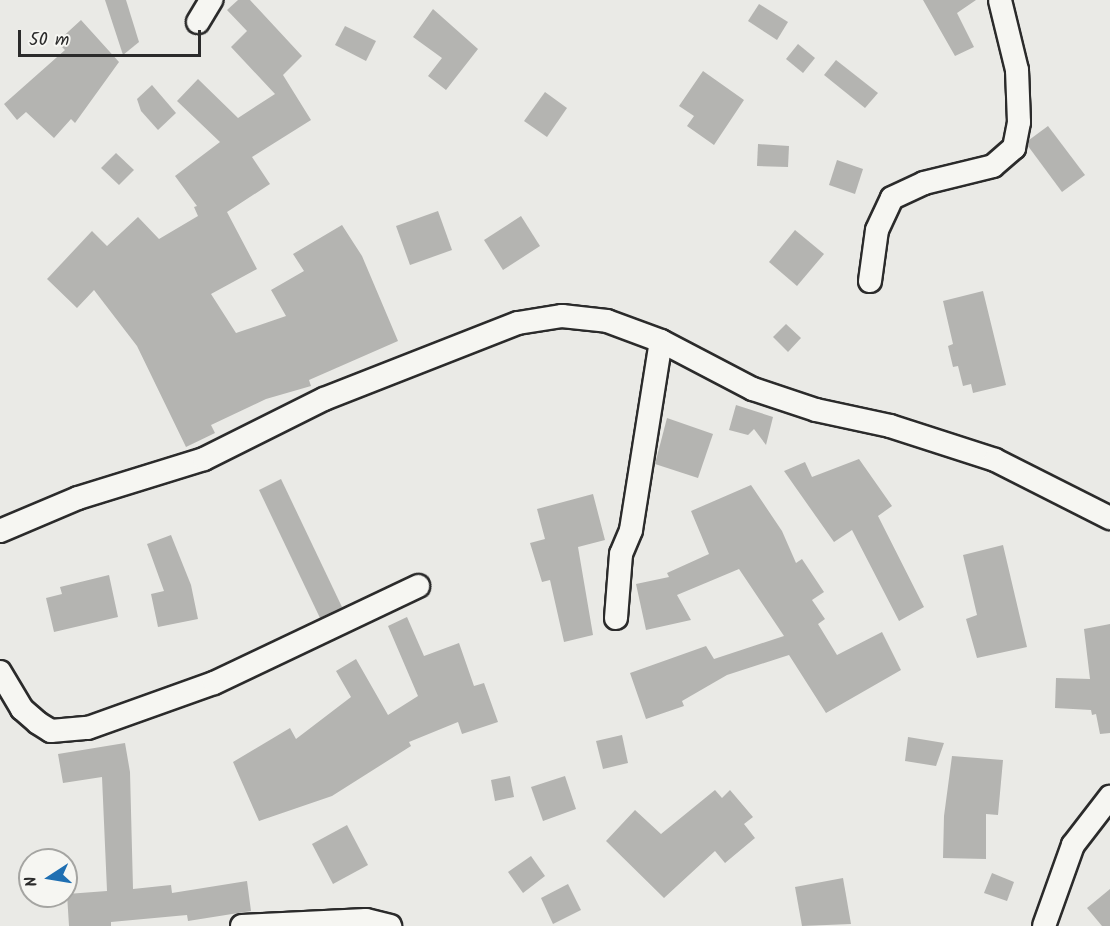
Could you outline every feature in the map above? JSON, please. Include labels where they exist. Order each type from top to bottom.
[{"type":"street","points":[[198,22],[211,0]]},
{"type":"street","points":[[870,281],[877,230],[891,198],[924,183],[993,166],[1014,147],[1019,122],[1017,70],[1000,0]]},
{"type":"street","points":[[0,531],[78,498],[204,459],[324,399],[518,323],[562,316],[607,321],[661,341],[753,389],[816,410],[890,426],[996,460],[1110,518]]},
{"type":"street","points":[[616,618],[621,554],[631,530],[661,341]]},
{"type":"street","points":[[0,672],[22,709],[38,723],[51,731],[88,728],[214,683],[418,586]]},
{"type":"street","points":[[1044,926],[1073,845],[1110,797]]},
{"type":"street","points":[[242,926],[366,920],[390,926]]},
{"type":"building","points":[[105,0],[126,0],[139,42],[123,55]]},
{"type":"building","points":[[238,0],[250,0],[302,56],[283,75],[311,120],[252,157],[270,184],[227,212],[257,269],[211,294],[236,333],[286,316],[271,290],[304,271],[293,254],[342,225],[362,256],[398,341],[309,380],[311,386],[266,399],[211,425],[215,433],[186,447],[137,346],[94,290],[77,308],[47,279],[92,231],[107,246],[138,217],[159,239],[198,216],[194,207],[197,206],[175,176],[220,142],[177,101],[198,79],[238,118],[275,94],[231,47],[247,31],[227,10]]},
{"type":"building","points":[[923,0],[976,0],[957,13],[974,47],[955,56]]},
{"type":"building","points":[[759,4],[788,22],[777,40],[748,21]]},
{"type":"building","points":[[433,9],[478,49],[446,90],[428,76],[442,58],[413,37]]},
{"type":"building","points":[[81,20],[119,62],[75,123],[71,119],[54,138],[26,112],[17,120],[4,104],[65,50],[57,42]]},
{"type":"building","points":[[345,26],[376,41],[366,61],[335,45]]},
{"type":"building","points":[[798,44],[815,58],[803,73],[786,59]]},
{"type":"building","points":[[836,60],[878,93],[865,108],[824,75]]},
{"type":"building","points":[[703,71],[744,100],[714,145],[687,126],[694,116],[679,106]]},
{"type":"building","points":[[152,85],[176,113],[158,130],[141,111],[137,99]]},
{"type":"building","points":[[545,92],[567,108],[547,137],[524,121]]},
{"type":"building","points":[[1048,126],[1085,175],[1062,192],[1028,146],[1029,140]]},
{"type":"building","points":[[758,144],[789,146],[788,167],[757,166]]},
{"type":"building","points":[[116,153],[134,170],[119,185],[101,168]]},
{"type":"building","points":[[837,160],[863,169],[855,194],[829,185]]},
{"type":"building","points":[[438,211],[452,250],[410,265],[396,226]]},
{"type":"building","points":[[521,216],[540,246],[503,270],[484,240]]},
{"type":"building","points":[[795,230],[824,254],[797,286],[769,262]]},
{"type":"building","points":[[983,291],[1006,385],[973,393],[971,384],[963,386],[958,366],[953,367],[948,346],[953,344],[943,301]]},
{"type":"building","points":[[786,324],[801,338],[788,352],[773,337]]},
{"type":"building","points":[[736,405],[773,417],[766,445],[754,429],[748,435],[729,430]]},
{"type":"building","points":[[667,418],[713,434],[698,478],[655,464]]},
{"type":"building","points":[[859,459],[892,506],[878,516],[924,607],[899,621],[852,530],[834,542],[784,471],[805,462],[812,477]]},
{"type":"building","points":[[281,479],[342,607],[320,618],[259,490]]},
{"type":"building","points":[[751,485],[782,531],[796,563],[802,559],[824,592],[812,600],[825,619],[818,624],[837,655],[882,632],[901,670],[826,713],[789,655],[727,675],[682,701],[684,706],[646,719],[630,673],[706,646],[714,659],[784,636],[739,569],[677,595],[691,620],[646,630],[636,584],[669,577],[667,573],[709,554],[691,511]]},
{"type":"building","points":[[593,494],[605,540],[578,547],[593,635],[564,642],[550,580],[542,582],[530,543],[545,539],[537,509]]},
{"type":"building","points":[[171,535],[191,585],[198,619],[158,627],[151,594],[164,591],[147,544]]},
{"type":"building","points":[[1003,545],[1027,647],[977,658],[966,619],[977,615],[963,555]]},
{"type":"building","points":[[109,575],[118,617],[54,632],[46,598],[62,594],[60,587]]},
{"type":"building","points":[[407,617],[424,656],[459,643],[474,686],[484,683],[498,722],[462,734],[458,722],[409,742],[411,746],[332,796],[259,821],[233,762],[290,728],[296,739],[351,697],[336,671],[356,659],[388,715],[418,696],[388,626]]},
{"type":"building","points":[[1110,624],[1110,733],[1100,734],[1096,714],[1092,715],[1091,710],[1055,708],[1056,678],[1090,679],[1084,629]]},
{"type":"building","points":[[622,735],[628,763],[603,769],[596,741]]},
{"type":"building","points":[[908,737],[944,743],[936,766],[905,761]]},
{"type":"building","points":[[125,743],[130,772],[133,889],[171,885],[172,893],[247,881],[251,911],[188,921],[187,915],[111,922],[111,926],[69,926],[68,908],[78,908],[78,893],[107,891],[102,777],[63,783],[58,754]]},
{"type":"building","points":[[952,756],[1003,760],[998,815],[986,814],[986,859],[943,858],[944,816]]},
{"type":"building","points":[[510,776],[514,797],[495,801],[491,780]]},
{"type":"building","points":[[565,776],[576,809],[543,821],[531,787]]},
{"type":"building","points":[[715,790],[722,798],[730,790],[753,817],[744,824],[755,838],[725,863],[715,851],[664,898],[606,841],[635,810],[661,834]]},
{"type":"building","points":[[347,825],[368,865],[333,884],[312,844]]},
{"type":"building","points":[[531,856],[545,876],[523,893],[508,872]]},
{"type":"building","points":[[992,873],[1014,882],[1007,901],[984,893]]},
{"type":"building","points":[[843,878],[851,924],[802,926],[795,887]]},
{"type":"building","points":[[568,884],[581,910],[553,924],[541,898]]},
{"type":"building","points":[[1110,889],[1110,926],[1102,926],[1087,908]]}]
